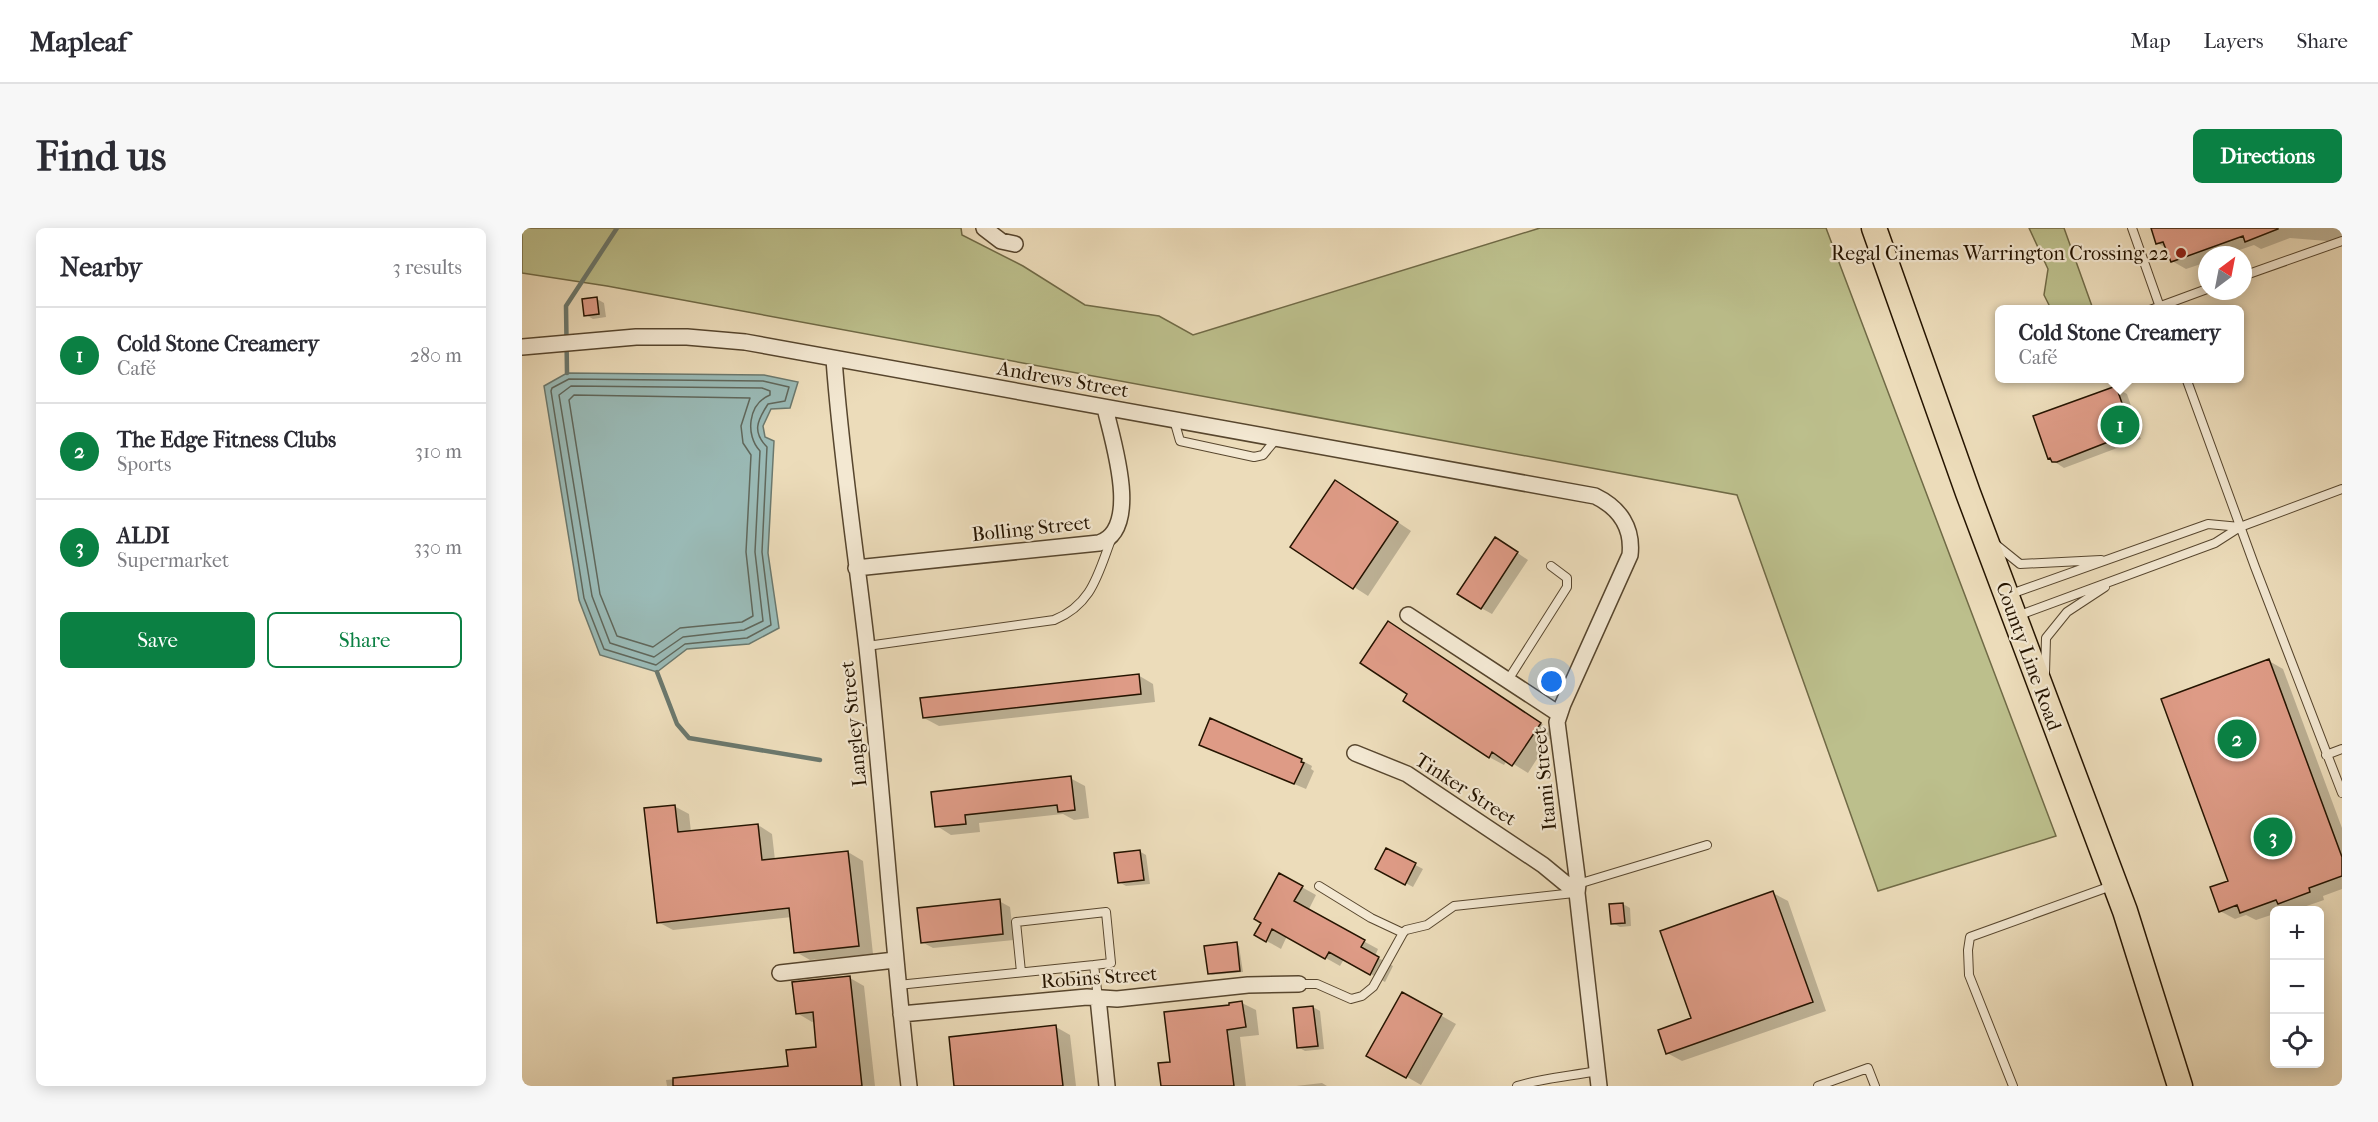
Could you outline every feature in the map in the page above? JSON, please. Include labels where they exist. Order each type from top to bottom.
[{"type":"main road","name":"County Line Road","points":[[1874,228],[1968,493],[2115,885],[2180,1086]]},
{"type":"street","points":[[984,228],[1001,241],[1015,244]]},
{"type":"street","name":"Andrews Street","points":[[522,347],[620,338],[687,337],[745,342],[1595,496]]},
{"type":"street","name":"Langley Street","points":[[834,359],[856,568],[867,646],[895,960],[909,1086]]},
{"type":"street","name":"Bolling Street","points":[[856,568],[1099,543],[1112,536],[1122,514],[1118,463],[1105,408]]},
{"type":"street","name":"Itami Street","points":[[1595,496],[1611,506],[1623,519],[1630,535],[1630,555],[1557,722],[1598,1078]]},
{"type":"street","points":[[1408,615],[1559,714]]},
{"type":"street","name":"Tinker Street","points":[[1355,753],[1407,774],[1577,888]]},
{"type":"street","points":[[780,973],[895,960]]},
{"type":"street","name":"Robins Street","points":[[901,1014],[1098,998],[1117,999],[1248,984],[1299,984]]},
{"type":"street","points":[[1098,998],[1107,1086]]},
{"type":"lane","points":[[2132,228],[2160,305]]},
{"type":"lane","points":[[2252,273],[2342,241]]},
{"type":"lane","points":[[2168,305],[2198,293]]},
{"type":"lane","points":[[2188,383],[2240,527],[2342,793]]},
{"type":"lane","points":[[1174,420],[1180,441],[1254,457],[1263,455],[1277,438]]},
{"type":"lane","points":[[2011,606],[2117,579],[2215,543],[2240,527],[2342,489]]},
{"type":"lane","points":[[1968,493],[1993,542],[2020,564],[2111,559]]},
{"type":"lane","points":[[2011,606],[2111,559],[2208,524],[2240,527]]},
{"type":"lane","points":[[867,646],[1054,621],[1076,609],[1092,590],[1112,536]]},
{"type":"lane","points":[[1508,680],[1567,587],[1567,578],[1551,566]]},
{"type":"lane","points":[[2048,707],[2045,669],[2046,638],[2067,612],[2117,579]]},
{"type":"lane","points":[[2326,755],[2342,749]]},
{"type":"lane","points":[[1299,984],[1317,984],[1351,999],[1362,996],[1373,987],[1406,930],[1427,925],[1454,906],[1577,888],[1707,845]]},
{"type":"lane","points":[[2013,1086],[1969,975],[1970,937],[2115,885]]},
{"type":"lane","points":[[1319,886],[1371,918],[1403,933]]},
{"type":"lane","points":[[898,985],[1111,963],[1106,912],[1016,922],[1021,972]]},
{"type":"lane","points":[[1094,965],[1098,998]]},
{"type":"lane","points":[[1818,1086],[1868,1068],[1875,1086]]},
{"type":"lane","points":[[1517,1086],[1550,1080],[1598,1078]]},
{"type":"green space","points":[[522,228],[961,228],[962,235],[1023,266],[1085,305],[1159,316],[1193,335],[1540,228],[1826,228],[2056,836],[1878,891],[1737,495],[607,286],[522,273]]},
{"type":"green space","points":[[2029,228],[2064,228],[2092,305],[2049,305],[2044,295],[2048,269]]},
{"type":"water","points":[[567,373],[764,375],[798,382],[790,408],[771,409],[763,426],[765,437],[774,441],[768,553],[779,628],[749,644],[687,649],[657,672],[600,655],[579,600],[544,386]]},
{"type":"building","name":"Regal Cinemas Warrington Crossing 22","points":[[2151,228],[2278,228],[2245,242],[2243,236],[2215,246],[2198,246],[2198,252],[2171,262],[2163,242],[2156,244]]},
{"type":"building","points":[[597,297],[599,314],[584,316],[582,299]]},
{"type":"building","points":[[2116,386],[2131,433],[2057,462],[2048,459],[2033,416]]},
{"type":"building","points":[[1335,480],[1398,522],[1353,589],[1290,547]]},
{"type":"building","points":[[1495,537],[1518,552],[1481,609],[1457,594]]},
{"type":"building","points":[[1388,621],[1541,723],[1512,766],[1492,752],[1489,758],[1403,701],[1407,694],[1360,663]]},
{"type":"building","points":[[2269,659],[2342,857],[2342,876],[2309,888],[2310,892],[2278,904],[2276,900],[2240,913],[2237,905],[2219,912],[2210,887],[2228,881],[2161,699]]},
{"type":"building","points":[[1139,674],[1141,694],[923,718],[920,698]]},
{"type":"building","points":[[1210,718],[1302,759],[1301,762],[1304,763],[1294,784],[1199,745]]},
{"type":"building","points":[[1071,776],[1075,810],[1058,812],[1057,805],[965,815],[966,824],[935,827],[931,792]]},
{"type":"building","points":[[675,805],[678,832],[758,824],[762,860],[848,851],[859,946],[794,953],[789,908],[657,923],[644,808]]},
{"type":"building","points":[[1386,848],[1416,863],[1405,885],[1375,869]]},
{"type":"building","points":[[1140,850],[1144,880],[1118,883],[1114,853]]},
{"type":"building","points":[[1279,873],[1303,886],[1294,901],[1365,940],[1361,947],[1379,957],[1370,975],[1329,952],[1325,959],[1272,929],[1266,942],[1254,935],[1261,923],[1254,919]]},
{"type":"building","points":[[1773,891],[1813,1002],[1666,1054],[1658,1030],[1691,1018],[1660,931]]},
{"type":"building","points":[[1000,899],[1003,934],[921,943],[917,908]]},
{"type":"building","points":[[1623,903],[1625,923],[1611,924],[1609,904]]},
{"type":"building","points":[[1237,942],[1240,971],[1208,974],[1204,946]]},
{"type":"building","points":[[850,976],[862,1086],[673,1086],[673,1078],[788,1066],[786,1050],[816,1047],[813,1012],[796,1014],[792,982]]},
{"type":"building","points":[[1402,992],[1442,1014],[1406,1078],[1366,1056]]},
{"type":"building","points":[[1242,1001],[1246,1027],[1227,1030],[1234,1086],[1161,1086],[1158,1063],[1170,1062],[1164,1012],[1229,1005],[1229,1003]]},
{"type":"building","points":[[1313,1006],[1318,1046],[1297,1048],[1293,1008]]},
{"type":"building","points":[[1056,1025],[1063,1086],[954,1086],[949,1037]]},
{"type":"waterway","points":[[567,373],[566,306],[617,228]]},
{"type":"waterway","points":[[657,672],[677,724],[689,738],[820,760]]},
{"type":"place","name":"Regal Cinemas Warrington Crossing 22","points":[[2181,253]]},
{"type":"place","name":"Cold Stone Creamery","points":[[2120,425]]},
{"type":"place","name":"The Edge Fitness Clubs","points":[[2237,739]]},
{"type":"place","name":"ALDI","points":[[2273,837]]}]
